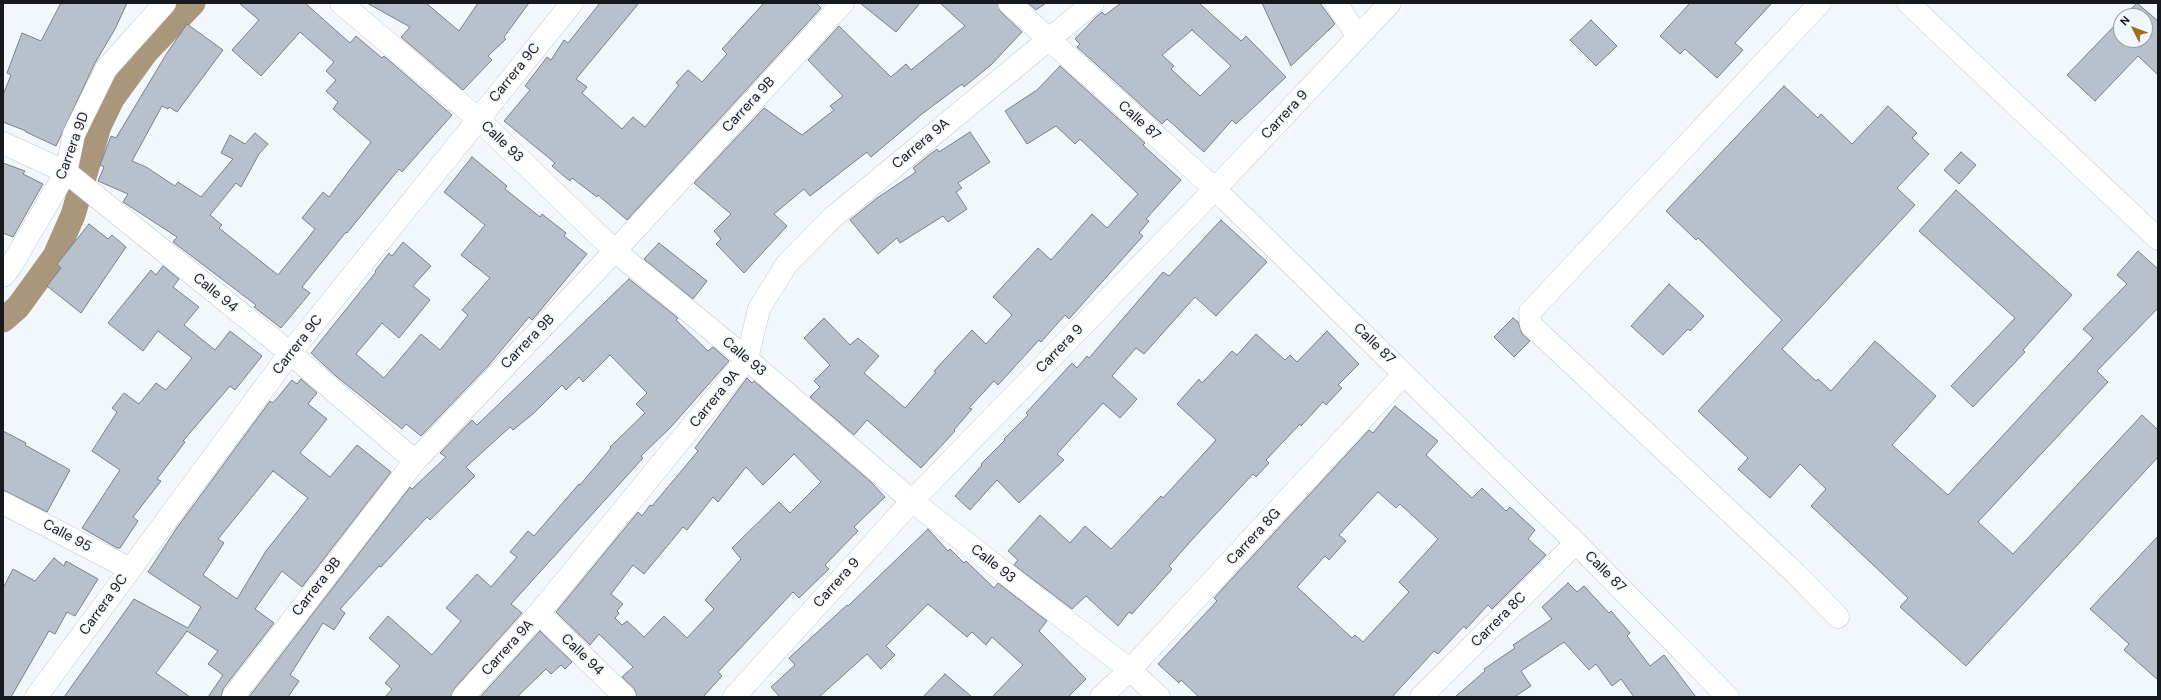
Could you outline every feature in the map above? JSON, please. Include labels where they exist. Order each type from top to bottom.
[{"type":"street","name":"Carrera 9D","points":[[3,276],[11,266],[69,174],[74,134],[106,69],[165,3]]},
{"type":"street","name":"Calle 93","points":[[341,3],[478,119],[615,251],[747,359],[912,501],[1130,670],[1159,697]]},
{"type":"street","name":"Carrera 9C","points":[[36,697],[290,354],[572,3]]},
{"type":"street","name":"Carrera 9B","points":[[233,697],[415,461],[615,251],[843,3]]},
{"type":"street","name":"Calle 87","points":[[1009,3],[1215,190],[1576,543],[1728,697]]},
{"type":"street","name":"Carrera 9A","points":[[463,697],[539,614],[747,359],[759,309],[786,265],[832,218],[1048,38],[1093,3]]},
{"type":"street","points":[[1336,3],[1358,37]]},
{"type":"street","name":"Carrera 9","points":[[734,697],[912,501],[1215,190],[1390,3]]},
{"type":"street","points":[[1820,3],[1530,312],[1531,325],[1796,574],[1838,617]]},
{"type":"street","points":[[1908,3],[2158,239]]},
{"type":"street","name":"Calle 94","points":[[3,143],[69,174],[290,354],[415,461]]},
{"type":"street","name":"Carrera 8G","points":[[1101,697],[1130,670],[1404,374]]},
{"type":"street","name":"Calle 95","points":[[3,503],[130,569]]},
{"type":"street","name":"Carrera 8C","points":[[1421,697],[1576,543]]},
{"type":"street","name":"Calle 94","points":[[539,614],[625,697]]},
{"type":"building","points":[[61,3],[127,3],[115,29],[95,63],[56,146],[26,131],[3,122],[3,95],[11,75],[7,73],[22,33],[41,41]]},
{"type":"building","points":[[239,3],[305,3],[350,43],[356,36],[382,58],[384,56],[452,115],[402,172],[399,169],[347,233],[346,232],[302,287],[310,293],[281,328],[254,307],[256,305],[173,242],[177,237],[123,202],[128,194],[98,181],[104,167],[100,165],[111,136],[116,138],[167,53],[187,24],[223,50],[177,112],[169,107],[168,109],[162,106],[132,161],[146,167],[175,186],[178,182],[201,197],[233,159],[221,153],[230,135],[245,144],[255,133],[268,144],[259,154],[241,187],[236,183],[210,215],[222,225],[219,228],[278,275],[315,229],[302,218],[323,192],[329,197],[371,142],[333,109],[338,102],[326,91],[336,80],[326,71],[334,62],[300,32],[261,76],[232,50],[259,20]]},
{"type":"building","points":[[367,3],[426,3],[459,31],[478,3],[529,3],[504,37],[506,39],[488,56],[492,60],[463,90],[401,37],[410,27]]},
{"type":"building","points":[[600,3],[639,3],[576,79],[587,87],[582,93],[622,129],[633,117],[645,127],[679,85],[676,83],[688,70],[702,82],[727,54],[722,49],[764,3],[816,3],[821,8],[627,220],[598,195],[597,197],[572,178],[570,181],[552,166],[555,163],[504,121],[530,90],[525,86],[547,57],[551,60],[564,40],[568,43]]},
{"type":"building","points":[[860,3],[920,3],[896,32]]},
{"type":"building","points":[[940,3],[997,3],[1001,12],[1022,32],[991,65],[964,87],[962,84],[922,114],[871,157],[867,152],[810,196],[804,189],[774,214],[787,226],[744,273],[716,244],[721,239],[714,231],[731,214],[694,183],[764,108],[802,135],[834,110],[830,106],[843,96],[808,60],[839,26],[891,77],[906,64],[911,70],[965,26]]},
{"type":"building","points":[[1028,3],[1046,3],[1036,10]]},
{"type":"building","points":[[1121,3],[1199,3],[1241,41],[1246,36],[1286,77],[1236,124],[1232,120],[1204,152],[1167,119],[1162,124],[1077,47],[1080,44],[1075,39],[1102,12],[1105,15]],"holes":[[[1192,30],[1231,66],[1200,96],[1171,69],[1174,66],[1162,55]]]},
{"type":"building","points":[[1262,3],[1320,3],[1335,24],[1291,66]]},
{"type":"building","points":[[1690,3],[1772,3],[1735,43],[1743,50],[1717,78],[1685,49],[1680,54],[1660,36]]},
{"type":"building","points":[[2137,3],[2143,8],[2132,8]]},
{"type":"building","points":[[2153,17],[2158,21],[2158,75],[2138,56],[2095,101],[2067,75],[2113,27],[2113,48],[2153,48]]},
{"type":"building","points":[[1591,20],[1617,46],[1596,66],[1570,40]]},
{"type":"building","points":[[1060,66],[1145,143],[1143,145],[1181,180],[1146,219],[1149,221],[1139,233],[1143,236],[1069,319],[1065,315],[1041,342],[1039,340],[998,385],[994,381],[969,408],[972,409],[954,430],[955,431],[921,468],[867,420],[854,435],[810,397],[820,387],[814,381],[830,365],[804,338],[824,318],[850,345],[858,338],[879,356],[864,373],[905,408],[936,372],[934,371],[972,330],[986,344],[1012,315],[993,297],[1038,248],[1051,260],[1092,214],[1107,228],[1138,194],[1080,139],[1075,144],[1056,126],[1027,144],[1005,111],[1037,90]]},
{"type":"building","points":[[1784,86],[1818,118],[1821,114],[1852,144],[1888,106],[1917,133],[1912,138],[1929,154],[1897,188],[1915,205],[1782,349],[1816,381],[1818,379],[1831,391],[1875,341],[1936,396],[1892,445],[1948,495],[2093,338],[2083,329],[2127,284],[2117,275],[2138,251],[2158,269],[2158,308],[2097,371],[2108,382],[1978,522],[2013,554],[2142,415],[2158,430],[2158,457],[1966,666],[1900,607],[1908,598],[1811,506],[1826,489],[1800,464],[1770,498],[1738,469],[1748,458],[1698,411],[1782,320],[1698,238],[1696,240],[1666,211]]},
{"type":"building","points":[[970,132],[990,162],[958,183],[962,188],[956,192],[967,209],[948,222],[943,216],[900,243],[897,238],[878,254],[850,220],[877,198],[916,172],[913,168],[937,149],[939,152]]},
{"type":"building","points":[[1961,152],[1976,165],[1959,184],[1944,170]]},
{"type":"building","points":[[472,157],[507,186],[505,189],[540,217],[542,214],[566,233],[564,236],[587,254],[534,318],[532,320],[529,317],[488,366],[421,436],[406,424],[402,429],[337,377],[311,353],[376,272],[375,271],[389,253],[392,256],[403,242],[431,266],[413,286],[430,300],[399,338],[382,323],[356,354],[384,378],[421,334],[440,350],[468,315],[462,310],[490,278],[461,255],[485,225],[444,192]]},
{"type":"building","points":[[3,163],[25,171],[23,174],[43,184],[13,237],[3,233]]},
{"type":"building","points":[[1956,190],[2072,295],[2023,350],[2025,352],[1973,407],[1951,386],[2015,318],[1919,231]]},
{"type":"building","points":[[1221,220],[1267,262],[1216,316],[1195,297],[1144,354],[1136,348],[1112,376],[1137,399],[1120,418],[1103,403],[1057,454],[1064,460],[1019,503],[997,480],[970,510],[955,496],[982,465],[981,464],[1028,415],[1026,413],[1072,363],[1077,368],[1087,356],[1089,358],[1163,272],[1169,276]]},
{"type":"building","points":[[89,224],[108,239],[112,235],[126,247],[81,313],[47,286],[61,268],[57,264]]},
{"type":"building","points":[[659,243],[707,281],[693,299],[644,259]]},
{"type":"building","points":[[163,266],[179,279],[173,287],[199,307],[184,325],[215,350],[230,331],[262,356],[235,390],[230,386],[183,441],[185,442],[157,479],[161,481],[133,517],[138,521],[120,548],[117,548],[82,528],[120,470],[92,451],[117,412],[112,408],[124,393],[139,404],[156,383],[166,390],[192,358],[158,331],[143,351],[108,323],[151,270],[156,275]]},
{"type":"building","points":[[629,279],[678,318],[676,320],[708,351],[713,347],[729,361],[671,427],[641,456],[643,458],[511,604],[522,613],[454,689],[451,697],[385,697],[392,689],[385,683],[400,666],[369,638],[388,616],[432,655],[461,621],[446,608],[477,574],[491,587],[517,557],[510,552],[528,531],[534,536],[579,484],[580,485],[611,448],[610,447],[645,413],[636,404],[647,393],[610,355],[583,382],[579,377],[566,390],[562,385],[534,413],[513,430],[510,427],[466,467],[475,476],[430,520],[427,517],[381,567],[379,566],[340,609],[345,613],[334,630],[323,623],[290,675],[299,681],[288,697],[249,697],[410,487],[412,489],[446,457],[440,453],[472,420],[477,425]]},
{"type":"building","points":[[1669,284],[1704,316],[1690,331],[1688,329],[1663,355],[1631,326]]},
{"type":"building","points":[[1513,318],[1518,322],[1522,334],[1530,341],[1514,357],[1494,337]]},
{"type":"building","points":[[1327,331],[1359,364],[1338,385],[1342,388],[1326,405],[1323,402],[1266,460],[1269,463],[1256,477],[1253,474],[1189,543],[1169,566],[1172,569],[1132,614],[1129,612],[1118,626],[1086,596],[1072,609],[1014,565],[1018,560],[1008,551],[1040,515],[1070,543],[1085,526],[1111,549],[1161,496],[1163,498],[1216,440],[1177,404],[1199,379],[1202,383],[1232,351],[1237,355],[1256,334],[1285,360],[1290,355],[1297,362]]},
{"type":"building","points":[[747,378],[752,383],[754,381],[871,482],[885,497],[854,527],[858,531],[825,565],[829,569],[799,598],[793,592],[718,672],[722,676],[703,697],[637,697],[634,688],[622,677],[633,667],[599,634],[590,645],[556,612],[638,512],[642,516],[650,505],[652,506],[698,451],[695,448]],"holes":[[[794,454],[821,482],[790,513],[779,502],[732,548],[741,559],[705,600],[714,609],[687,638],[664,616],[644,637],[627,621],[622,625],[615,618],[619,613],[617,611],[623,604],[611,594],[633,565],[644,574],[683,527],[687,530],[713,497],[718,502],[746,467],[763,485]]]},
{"type":"building","points":[[301,379],[317,393],[308,404],[327,419],[300,453],[330,477],[357,445],[391,472],[302,587],[282,571],[255,609],[274,623],[223,689],[221,697],[208,697],[223,675],[208,664],[218,651],[187,631],[156,673],[190,697],[64,697],[134,599],[188,628],[201,607],[148,572],[176,529],[270,401],[273,403],[292,380],[297,384]],"holes":[[[273,471],[308,498],[266,551],[237,599],[203,575],[224,543],[218,539]]]},
{"type":"building","points":[[1395,406],[1438,441],[1426,455],[1472,498],[1482,488],[1506,511],[1510,507],[1535,530],[1528,539],[1546,555],[1492,609],[1488,605],[1466,629],[1464,626],[1438,654],[1434,651],[1392,697],[1199,697],[1181,680],[1179,683],[1158,664],[1217,601],[1214,598],[1369,430],[1373,433]],"holes":[[[1378,492],[1396,508],[1400,504],[1438,539],[1399,582],[1409,592],[1363,642],[1355,635],[1352,638],[1297,587],[1325,556],[1329,560],[1346,541],[1339,535]]]},
{"type":"building","points":[[3,431],[70,470],[47,512],[3,490]]},
{"type":"building","points":[[928,529],[948,551],[950,549],[964,563],[966,561],[994,588],[998,583],[1047,621],[1039,631],[1086,679],[1068,697],[992,697],[1023,665],[992,637],[986,645],[972,632],[967,637],[928,604],[886,646],[895,655],[881,669],[867,654],[819,697],[780,697],[771,687],[795,665],[789,658],[847,605],[848,606]]},
{"type":"building","points":[[2158,536],[2158,680],[2124,650],[2129,644],[2090,609]]},
{"type":"building","points":[[54,558],[64,566],[66,561],[98,579],[75,616],[67,612],[55,634],[49,631],[11,697],[3,697],[3,588],[13,569],[35,581]]},
{"type":"building","points":[[1568,583],[1577,592],[1584,586],[1609,613],[1611,611],[1630,633],[1627,636],[1650,666],[1664,655],[1696,697],[1634,697],[1621,679],[1612,686],[1596,664],[1589,670],[1564,642],[1521,671],[1531,686],[1514,697],[1455,697],[1485,671],[1484,669],[1515,648],[1513,645],[1552,619],[1542,607]]},
{"type":"building","points":[[540,631],[572,662],[565,669],[561,665],[551,674],[546,669],[517,697],[480,697]]},
{"type":"building","points":[[945,674],[972,697],[923,697]]},
{"type":"waterway","points":[[3,320],[18,307],[55,256],[73,215],[99,126],[112,99],[147,51],[193,3]]}]
